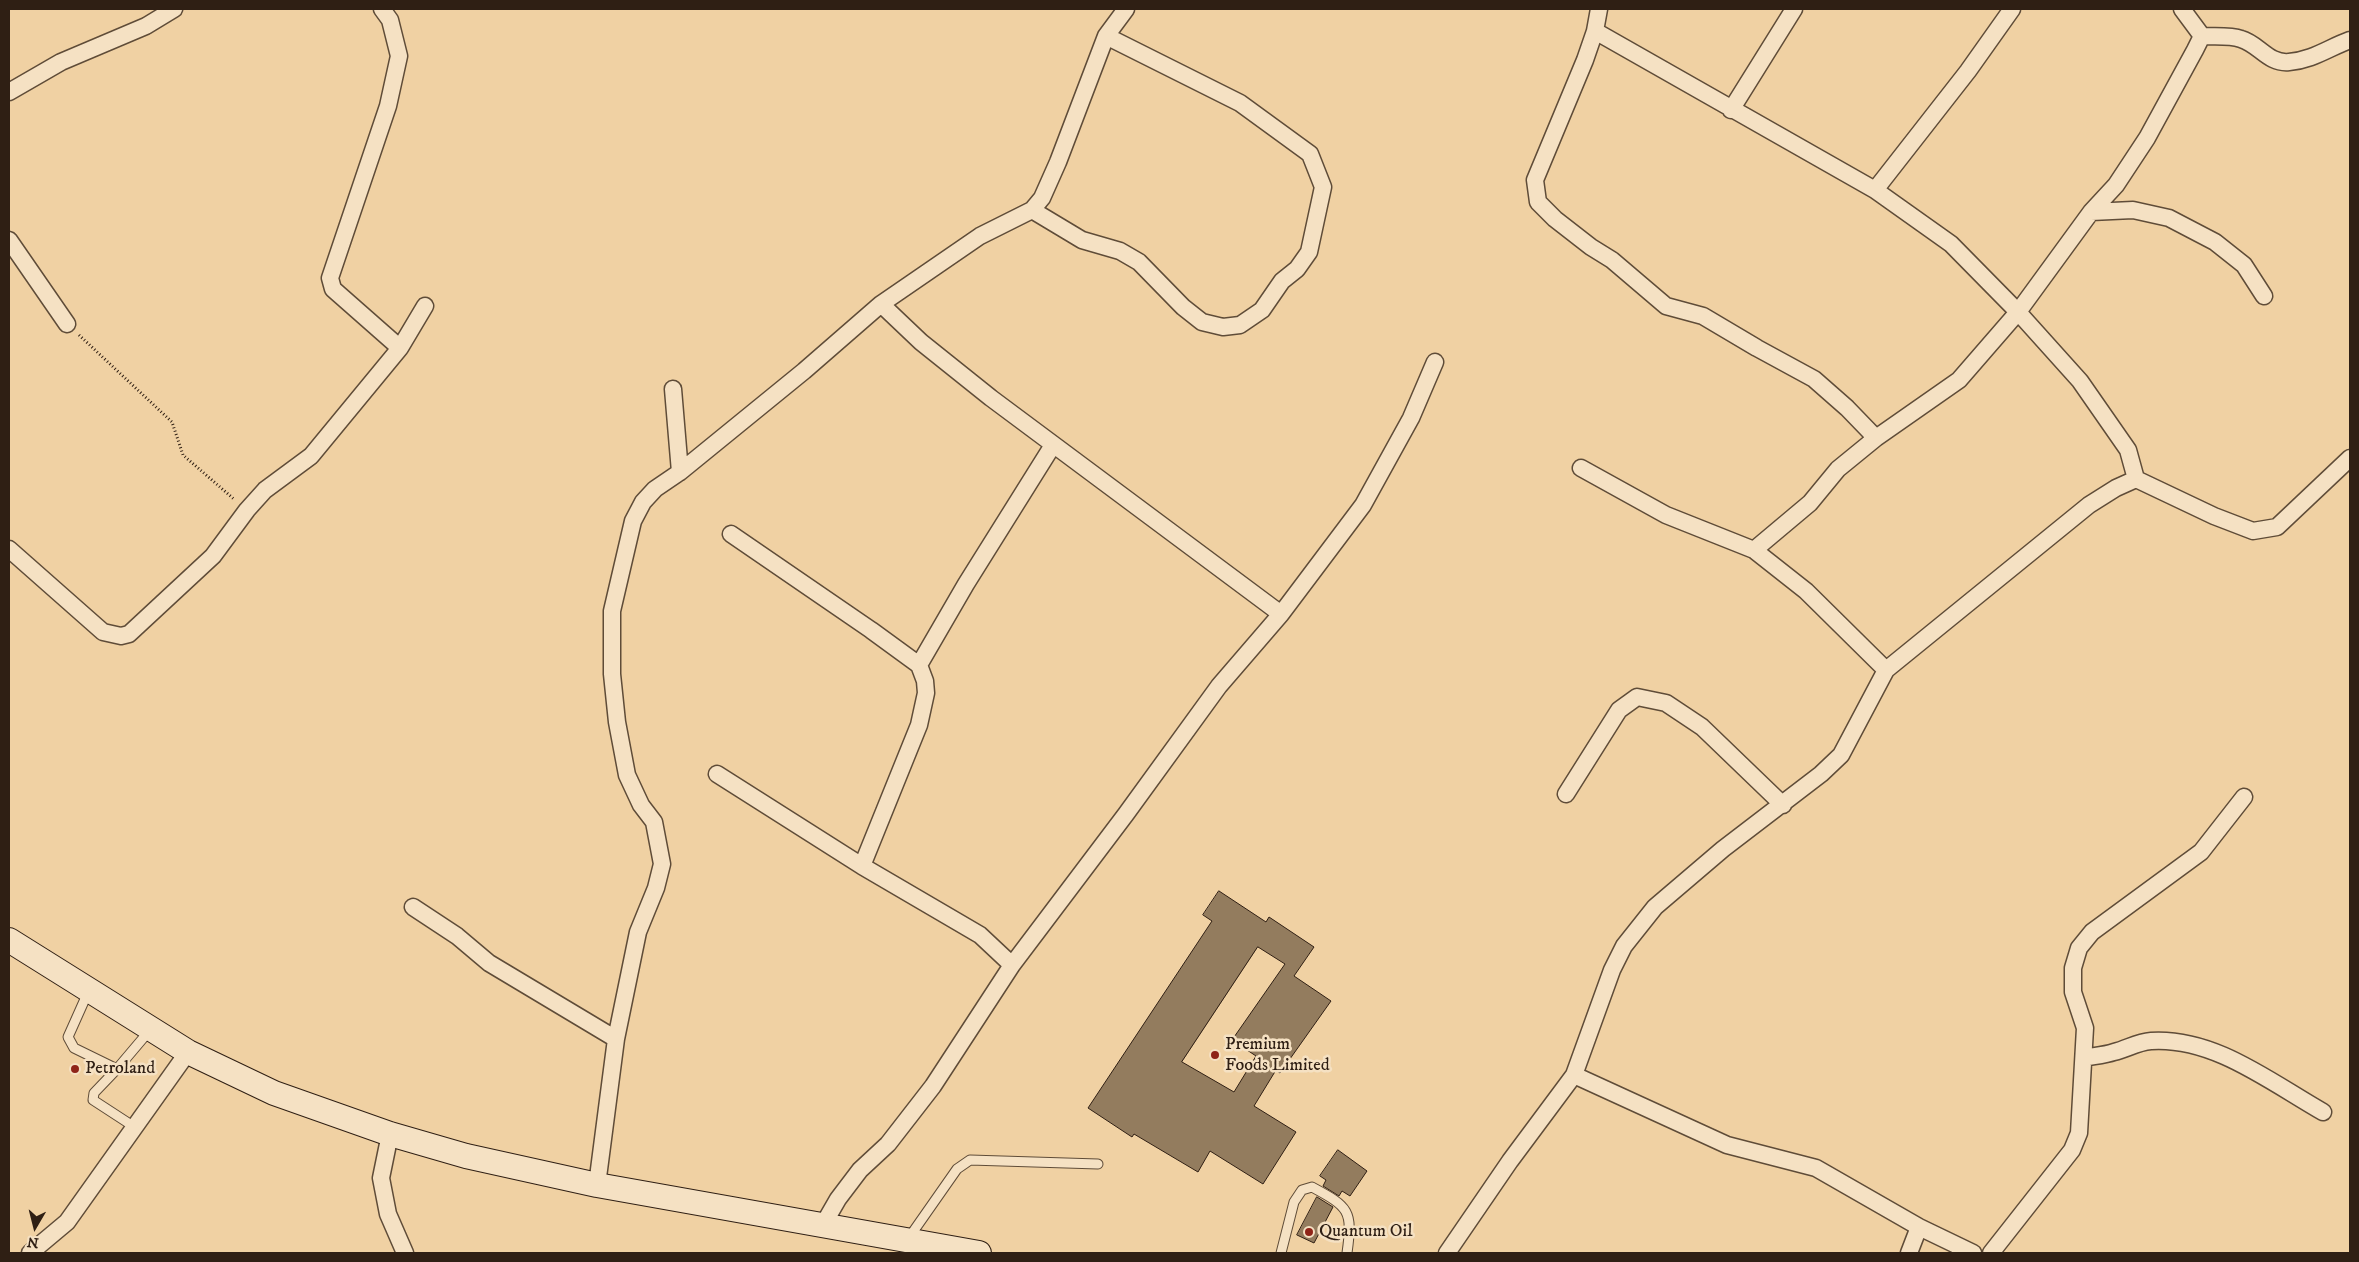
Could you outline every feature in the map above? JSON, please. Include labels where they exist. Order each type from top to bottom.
[{"type":"main road","points":[[9,940],[188,1052],[274,1093],[390,1134],[466,1156],[597,1185],[823,1225],[915,1245],[979,1253]]},
{"type":"street","points":[[9,92],[61,62],[146,26],[174,9]]},
{"type":"street","points":[[382,9],[390,20],[399,56],[388,106],[330,278],[333,289],[400,348]]},
{"type":"street","points":[[597,1185],[616,1039],[638,932],[656,888],[662,864],[654,822],[641,805],[627,774],[617,722],[612,674],[612,611],[634,521],[643,502],[655,489],[680,472],[804,371],[881,304],[980,236],[1032,210],[1042,198],[1058,162],[1106,36],[1126,9]]},
{"type":"street","points":[[1599,9],[1595,31],[1566,108],[1535,180],[1538,202],[1555,219],[1612,260],[1666,306],[1703,316],[1814,379],[1848,408],[1876,438]]},
{"type":"street","points":[[1731,110],[1794,9]]},
{"type":"street","points":[[1875,190],[1968,71],[2012,9]]},
{"type":"street","points":[[2182,9],[2202,36],[2242,39],[2270,59],[2287,63],[2316,57],[2329,48],[2350,40]]},
{"type":"street","points":[[1595,31],[1731,110],[1875,190],[1951,244],[2018,312],[2080,381],[2128,450],[2136,479],[2214,516],[2253,531],[2277,527],[2350,458]]},
{"type":"street","points":[[1032,210],[1082,240],[1120,251],[1139,262],[1183,307],[1202,322],[1222,327],[1240,325],[1262,310],[1282,281],[1297,269],[1310,252],[1323,187],[1310,154],[1240,103],[1106,36]]},
{"type":"street","points":[[1754,550],[1810,503],[1838,469],[1876,438],[1959,380],[2018,312],[2091,212],[2116,184],[2147,138],[2202,36]]},
{"type":"street","points":[[2091,212],[2132,210],[2169,218],[2215,242],[2244,265],[2264,296]]},
{"type":"street","points":[[9,240],[67,324]]},
{"type":"street","points":[[881,304],[921,342],[1053,445],[1281,614]]},
{"type":"street","points":[[9,549],[103,632],[121,636],[130,634],[213,556],[247,510],[265,490],[311,456],[400,348],[425,306]]},
{"type":"street","points":[[823,1225],[838,1199],[860,1170],[888,1144],[933,1086],[1012,965],[1126,814],[1219,686],[1281,614],[1363,505],[1411,418],[1435,362]]},
{"type":"street","points":[[673,389],[680,472]]},
{"type":"street","points":[[919,665],[966,584],[1053,445]]},
{"type":"street","points":[[1581,468],[1666,515],[1754,550],[1806,592],[1886,670]]},
{"type":"street","points":[[1447,1253],[1510,1161],[1574,1075],[1601,997],[1624,946],[1655,907],[1723,849],[1783,805],[1841,755],[1886,670],[2089,505],[2116,488],[2136,479]]},
{"type":"street","points":[[731,534],[919,665],[925,681],[926,693],[919,725],[862,866]]},
{"type":"street","points":[[1566,794],[1619,710],[1637,697],[1666,703],[1702,727],[1783,805]]},
{"type":"street","points":[[717,774],[862,866],[980,936],[1012,965]]},
{"type":"street","points":[[1991,1253],[2072,1150],[2079,1133],[2084,1028],[2073,992],[2073,968],[2079,948],[2092,932],[2201,852],[2244,797]]},
{"type":"street","points":[[413,907],[457,936],[489,963],[616,1039]]},
{"type":"street","points":[[2084,1058],[2115,1052],[2135,1044],[2151,1041],[2197,1045],[2216,1051],[2322,1112]]},
{"type":"street","points":[[30,1253],[67,1222],[136,1128],[188,1052]]},
{"type":"street","points":[[1574,1075],[1728,1145],[1816,1168],[1919,1227],[1973,1253]]},
{"type":"street","points":[[390,1134],[381,1178],[388,1214],[405,1253]]},
{"type":"street","points":[[1909,1253],[1919,1227]]},
{"type":"lane","points":[[89,990],[68,1037],[69,1043],[74,1048],[117,1069]]},
{"type":"lane","points":[[136,1128],[93,1100],[94,1093],[151,1029]]},
{"type":"lane","points":[[915,1245],[957,1169],[970,1160],[1098,1164]]},
{"type":"lane","points":[[1281,1253],[1294,1202],[1302,1190],[1312,1187],[1339,1202],[1348,1214],[1350,1229],[1346,1253]]},
{"type":"path","points":[[67,324],[172,422],[183,454],[247,510]]},
{"type":"building","points":[[1219,891],[1266,922],[1269,917],[1314,947],[1294,976],[1331,1001],[1280,1073],[1276,1070],[1254,1106],[1296,1132],[1263,1184],[1210,1151],[1198,1172],[1134,1134],[1132,1137],[1088,1108],[1212,921],[1203,915]],"holes":[[[1258,947],[1285,964],[1232,1040],[1256,1056],[1234,1092],[1182,1062]]]},
{"type":"building","points":[[1338,1150],[1367,1171],[1350,1196],[1342,1191],[1339,1196],[1323,1186],[1326,1180],[1320,1176]]},
{"type":"building","points":[[1317,1197],[1333,1207],[1314,1243],[1297,1235]]},
{"type":"place","name":"Premium Foods Limited","points":[[1215,1055]]},
{"type":"place","name":"Petroland","points":[[75,1069]]},
{"type":"place","name":"Quantum Oil","points":[[1309,1232]]}]
